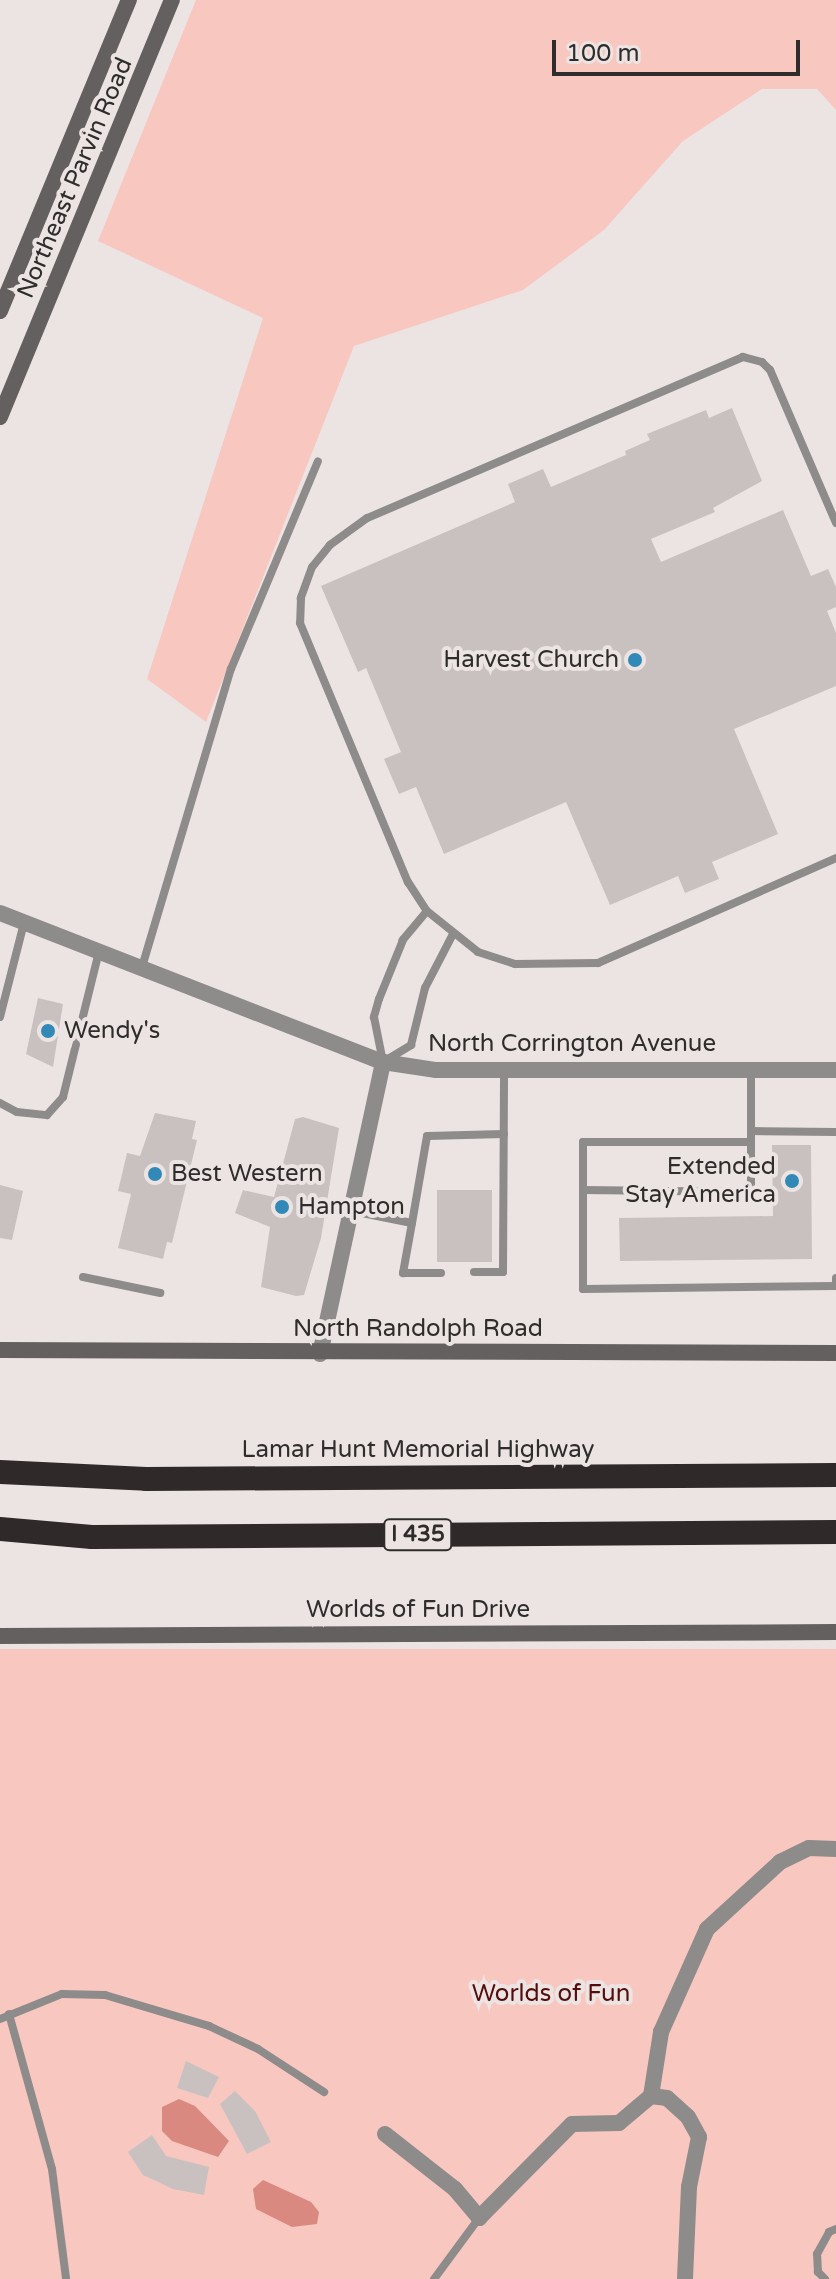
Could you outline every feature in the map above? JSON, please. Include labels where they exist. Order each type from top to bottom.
[{"type":"highway","name":"Lamar Hunt Memorial Highway","points":[[0,1472],[146,1479],[836,1475]]},
{"type":"highway","name":"I 435","points":[[0,1529],[92,1537],[836,1532]]},
{"type":"main road","name":"Northeast Parvin Road","points":[[0,311],[129,0]]},
{"type":"main road","name":"Northeast Parvin Road","points":[[0,417],[5,392],[172,0]]},
{"type":"main road","name":"North Randolph Road","points":[[0,1350],[320,1354],[836,1353]]},
{"type":"main road","name":"Worlds of Fun Drive","points":[[0,1636],[836,1632]]},
{"type":"street","name":"North Corrington Avenue","points":[[0,913],[383,1062],[436,1070],[836,1070]]},
{"type":"street","points":[[320,1354],[383,1062]]},
{"type":"street","points":[[385,2134],[455,2189],[479,2218],[572,2124],[619,2123],[651,2096],[661,2032],[707,1929],[780,1862],[809,1848],[836,1849]]},
{"type":"street","points":[[651,2096],[667,2098],[688,2117],[699,2137],[689,2187],[685,2279]]},
{"type":"lane","points":[[836,523],[770,370],[762,362],[743,357],[367,518],[330,545],[312,567],[301,598],[304,637],[402,868],[427,911],[452,936],[515,964],[598,963],[836,858]]},
{"type":"lane","points":[[141,968],[231,669],[318,461]]},
{"type":"lane","points":[[427,911],[403,940],[379,999],[374,1017],[383,1062],[411,1045],[425,988],[452,936]]},
{"type":"lane","points":[[0,1017],[24,923]]},
{"type":"lane","points":[[0,1103],[17,1112],[47,1115],[63,1097],[99,952]]},
{"type":"lane","points":[[474,1272],[503,1272],[504,1070]]},
{"type":"lane","points":[[583,1190],[751,1192],[751,1070]]},
{"type":"lane","points":[[751,1131],[836,1132]]},
{"type":"lane","points":[[441,1273],[403,1273],[427,1136],[504,1134]]},
{"type":"lane","points":[[751,1142],[583,1142],[583,1289],[836,1286],[836,1278]]},
{"type":"lane","points":[[351,1211],[412,1223]]},
{"type":"lane","points":[[83,1277],[160,1293]]},
{"type":"lane","points":[[0,2019],[62,1994],[83,1993],[149,2005],[258,2049],[324,2092]]},
{"type":"lane","points":[[9,2014],[52,2169],[66,2279]]},
{"type":"lane","points":[[434,2279],[479,2218]]},
{"type":"lane","points":[[825,2279],[818,2272],[817,2254],[829,2232],[836,2229]]},
{"type":"green space","points":[[196,0],[836,0],[836,110],[817,89],[762,89],[683,141],[604,230],[523,290],[354,346],[206,722],[147,679],[263,318],[98,241]]},
{"type":"green space","name":"Worlds of Fun","points":[[0,1649],[836,1649],[836,2279],[0,2279]]},
{"type":"shaded area","points":[[179,2099],[195,2106],[229,2141],[218,2157],[172,2141],[162,2131],[162,2107]]},
{"type":"shaded area","points":[[263,2180],[311,2202],[319,2212],[317,2224],[292,2227],[256,2209],[253,2189]]},
{"type":"building","name":"Harvest Church","points":[[732,408],[762,481],[713,508],[715,512],[651,539],[661,562],[783,510],[811,576],[828,569],[836,587],[836,607],[827,611],[836,633],[836,686],[734,729],[778,834],[712,862],[719,879],[685,893],[678,876],[610,905],[566,802],[444,854],[416,787],[399,794],[384,759],[401,752],[366,668],[358,672],[321,586],[515,502],[508,484],[543,469],[551,487],[626,455],[625,451],[650,440],[647,434],[706,410],[709,418]]},
{"type":"building","name":"Wendy's","points":[[38,998],[63,1004],[53,1067],[26,1054]]},
{"type":"building","name":"Best Western","points":[[155,1113],[196,1121],[192,1139],[197,1140],[172,1243],[167,1242],[163,1259],[118,1248],[131,1194],[118,1191],[127,1153],[140,1156]]},
{"type":"building","name":"Hampton","points":[[303,1117],[339,1128],[321,1238],[304,1295],[296,1296],[261,1287],[270,1227],[235,1213],[243,1190],[274,1197],[295,1119]]},
{"type":"building","name":"Extended Stay America","points":[[772,1145],[811,1145],[812,1259],[620,1261],[619,1218],[773,1216]]},
{"type":"building","points":[[0,1185],[23,1191],[12,1240],[0,1238]]},
{"type":"building","points":[[437,1190],[492,1190],[492,1262],[437,1262]]},
{"type":"building","points":[[186,2061],[219,2077],[208,2098],[177,2088]]},
{"type":"building","points":[[235,2091],[255,2111],[271,2142],[247,2154],[220,2104]]},
{"type":"building","points":[[152,2135],[166,2156],[209,2167],[204,2195],[173,2189],[143,2175],[128,2152]]},
{"type":"place","name":"Harvest Church","points":[[635,660]]},
{"type":"place","name":"Wendy's","points":[[48,1031]]},
{"type":"place","name":"Best Western","points":[[155,1174]]},
{"type":"place","name":"Extended Stay America","points":[[792,1181]]},
{"type":"place","name":"Hampton","points":[[282,1207]]}]
